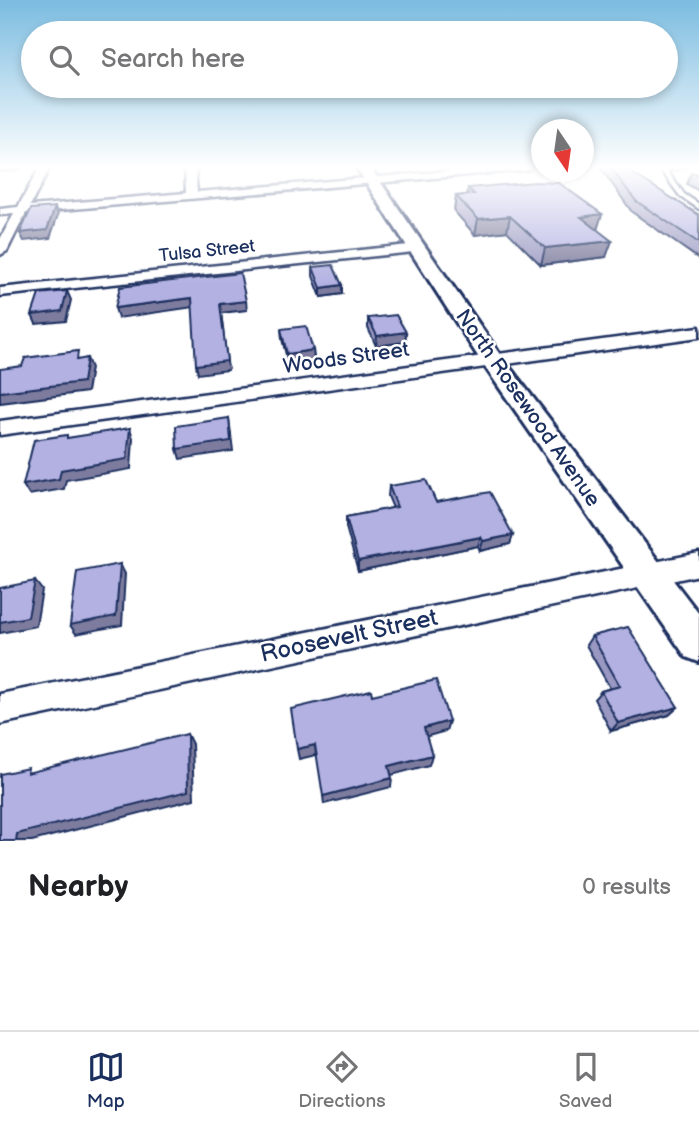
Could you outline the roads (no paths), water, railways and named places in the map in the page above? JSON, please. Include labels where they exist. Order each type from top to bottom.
[{"type":"street","points":[[0,251],[26,206]]},
{"type":"street","points":[[0,212],[66,206]]},
{"type":"street","name":"North Rosewood Avenue","points":[[390,206],[493,361],[699,644]]},
{"type":"street","name":"Tulsa Street","points":[[0,292],[418,248]]},
{"type":"street","name":"Woods Street","points":[[0,428],[699,332]]},
{"type":"street","name":"Roosevelt Street","points":[[0,709],[699,564]]}]
